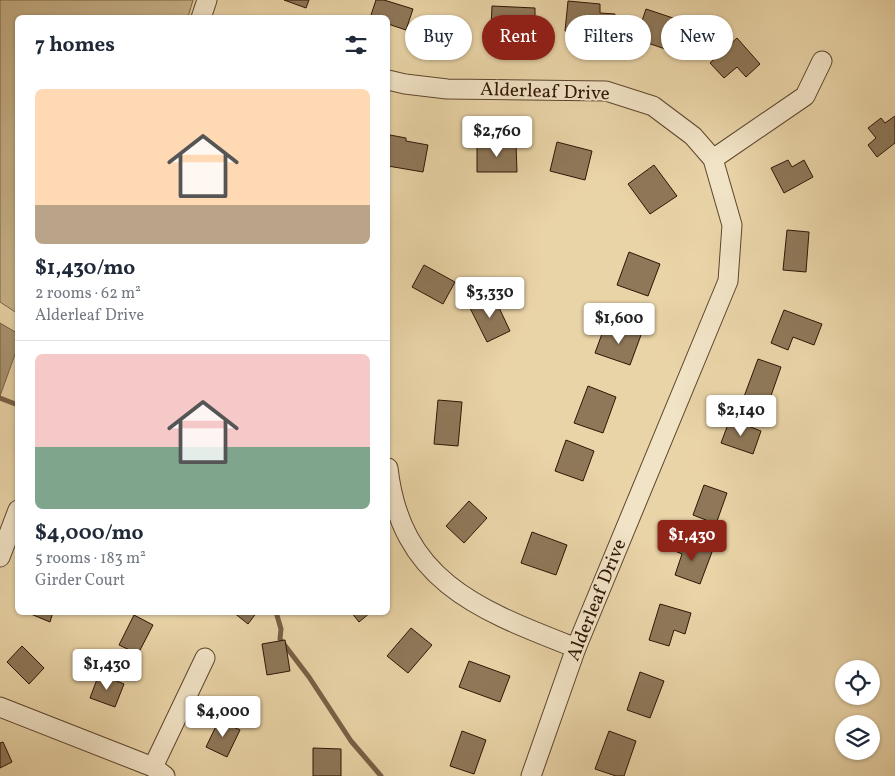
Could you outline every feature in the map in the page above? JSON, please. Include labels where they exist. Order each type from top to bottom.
[{"type":"street","points":[[713,159],[805,96],[822,61]]},
{"type":"street","name":"Alderleaf Drive","points":[[390,80],[447,89],[606,91],[653,106],[692,136],[713,159],[732,225],[728,280],[576,648],[531,776]]},
{"type":"street","points":[[390,480],[394,503],[404,531],[421,557],[447,585],[478,606],[504,620],[576,648]]},
{"type":"street","points":[[0,557],[15,518]]},
{"type":"street","points":[[0,707],[159,772],[205,658]]},
{"type":"shaded area","points":[[0,0],[193,0],[189,15],[15,15],[15,312],[0,302]]},
{"type":"shaded area","points":[[0,323],[15,332],[15,355],[0,396]]},
{"type":"building","points":[[284,0],[309,0],[306,8]]},
{"type":"building","points":[[376,0],[384,0],[413,9],[411,15],[405,15],[405,30],[390,25],[390,15],[371,15]]},
{"type":"building","points":[[568,1],[600,4],[600,13],[615,14],[615,15],[567,15]]},
{"type":"building","points":[[492,6],[535,8],[535,15],[492,15]]},
{"type":"building","points":[[646,9],[664,15],[661,15],[661,48],[651,44],[651,15],[644,15]]},
{"type":"building","points":[[737,38],[760,64],[746,77],[737,67],[724,78],[710,63],[713,60],[733,60],[733,42]]},
{"type":"building","points":[[895,116],[895,143],[877,157],[868,145],[876,138],[868,128],[881,118],[885,123]]},
{"type":"building","points":[[390,135],[406,138],[406,141],[428,145],[423,172],[390,166]]},
{"type":"building","points":[[557,142],[592,151],[585,180],[550,171]]},
{"type":"building","points":[[477,144],[516,144],[517,172],[477,172]]},
{"type":"building","points":[[788,160],[792,167],[804,160],[813,177],[784,193],[771,168]]},
{"type":"building","points":[[654,165],[677,196],[650,214],[628,184]]},
{"type":"building","points":[[787,230],[809,232],[806,272],[783,270]]},
{"type":"building","points":[[629,252],[660,264],[648,296],[617,285]]},
{"type":"building","points":[[424,265],[455,282],[443,304],[412,287]]},
{"type":"building","points":[[494,297],[510,331],[487,342],[470,308]]},
{"type":"building","points":[[784,310],[822,324],[814,345],[793,337],[788,350],[771,343]]},
{"type":"building","points":[[614,325],[641,335],[630,365],[595,353],[603,331],[611,333]]},
{"type":"building","points":[[758,359],[781,367],[766,410],[742,402]]},
{"type":"building","points":[[588,386],[616,397],[603,433],[574,423]]},
{"type":"building","points":[[438,400],[462,402],[458,446],[434,444]]},
{"type":"building","points":[[730,419],[761,431],[753,454],[721,443]]},
{"type":"building","points":[[566,440],[594,451],[583,481],[555,471]]},
{"type":"building","points":[[704,485],[727,493],[716,524],[693,515]]},
{"type":"building","points":[[469,501],[487,518],[464,543],[446,526]]},
{"type":"building","points":[[532,532],[567,545],[556,575],[521,563]]},
{"type":"building","points":[[679,540],[712,552],[700,584],[675,575],[682,554],[675,551]]},
{"type":"building","points":[[660,604],[691,613],[685,634],[674,630],[669,646],[649,640]]},
{"type":"building","points":[[33,615],[52,615],[50,622]]},
{"type":"building","points":[[134,615],[153,625],[138,654],[119,645]]},
{"type":"building","points":[[237,615],[255,615],[248,624]]},
{"type":"building","points":[[353,615],[367,615],[359,622]]},
{"type":"building","points":[[411,628],[432,645],[408,673],[387,656]]},
{"type":"building","points":[[285,640],[290,671],[267,675],[262,644]]},
{"type":"building","points":[[22,646],[44,668],[29,684],[7,662]]},
{"type":"building","points":[[469,661],[510,676],[500,702],[459,687]]},
{"type":"building","points":[[640,672],[664,681],[650,718],[627,710]]},
{"type":"building","points":[[99,674],[124,684],[115,707],[90,698]]},
{"type":"building","points":[[219,720],[240,730],[227,757],[206,747]]},
{"type":"building","points":[[462,731],[486,740],[474,774],[450,766]]},
{"type":"building","points":[[609,731],[636,741],[624,776],[616,776],[595,769]]},
{"type":"building","points":[[3,742],[12,762],[0,768],[0,743]]},
{"type":"building","points":[[313,748],[341,749],[341,776],[313,776]]},
{"type":"waterway","points":[[0,398],[15,404]]},
{"type":"waterway","points":[[277,615],[281,629],[280,639],[309,677],[351,741],[381,776]]}]
